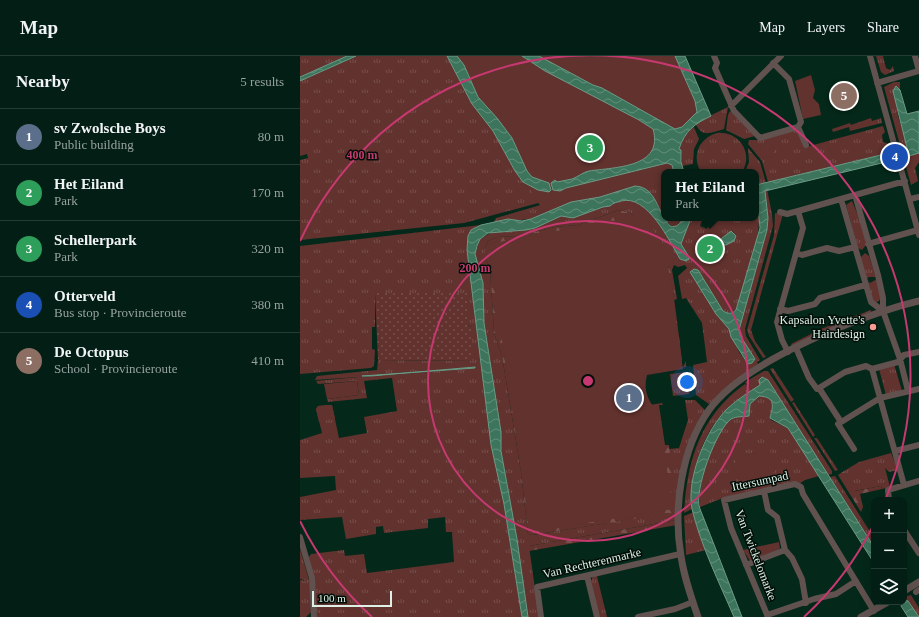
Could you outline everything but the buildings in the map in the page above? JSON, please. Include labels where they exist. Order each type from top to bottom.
[{"type":"street","points":[[714,56],[717,63],[715,68],[734,110],[760,138],[798,126],[801,122],[788,79],[773,63]]},
{"type":"street","points":[[732,106],[781,56]]},
{"type":"street","points":[[796,253],[802,255],[827,248],[839,251],[856,250],[918,233],[870,56]]},
{"type":"street","points":[[877,83],[919,71],[915,56]]},
{"type":"street","points":[[798,126],[806,145]]},
{"type":"street","points":[[780,212],[787,214],[905,182]]},
{"type":"street","points":[[855,195],[883,298],[883,311],[900,359],[908,391]]},
{"type":"street","points":[[910,199],[919,197]]},
{"type":"street","points":[[841,199],[871,302],[883,311]]},
{"type":"street","points":[[788,352],[782,340],[777,322],[803,228],[798,211]]},
{"type":"street","points":[[780,310],[788,311],[815,304],[820,298],[865,285]]},
{"type":"street","points":[[871,302],[877,304],[883,298]]},
{"type":"street","points":[[698,617],[680,554],[679,521],[681,489],[687,460],[701,423],[710,409],[730,388],[788,352],[846,325],[883,311],[919,301]]},
{"type":"street","points":[[796,348],[809,378],[817,389],[819,388],[841,422]]},
{"type":"street","points":[[819,388],[845,372],[866,366],[872,369],[898,362],[904,355],[919,352]]},
{"type":"street","points":[[872,369],[904,485]]},
{"type":"street","points":[[854,449],[838,424],[880,398],[908,391],[919,390]]},
{"type":"street","points":[[895,451],[919,445]]},
{"type":"street","points":[[889,497],[888,490],[919,481]]},
{"type":"street","name":"Ittersumpad","points":[[724,500],[795,484],[800,486],[856,581]]},
{"type":"street","points":[[764,491],[768,510],[777,517],[785,550],[792,558],[802,579],[806,603]]},
{"type":"street","name":"Van Twickelomarke","points":[[724,500],[731,528],[767,616]]},
{"type":"street","points":[[907,533],[916,543],[919,553]]},
{"type":"street","points":[[300,537],[312,578],[314,617]]},
{"type":"street","points":[[746,565],[785,550]]},
{"type":"street","name":"Van Rechterenmarke","points":[[541,617],[537,587],[680,554]]},
{"type":"street","points":[[587,576],[597,617]]},
{"type":"street","points":[[767,616],[814,599],[836,594],[856,581],[874,611]]},
{"type":"street","points":[[907,590],[919,582]]},
{"type":"street","points":[[638,617],[675,609],[693,602]]},
{"type":"street","points":[[861,617],[883,605]]},
{"type":"green space","points":[[300,56],[347,56],[300,77]]},
{"type":"green space","points":[[356,56],[447,56],[472,104],[493,131],[515,171],[523,182],[553,199],[464,223],[300,240],[300,160],[308,158],[307,154],[300,156],[300,81]]},
{"type":"green space","points":[[456,56],[680,56],[705,113],[674,135],[679,169],[661,169],[661,187],[577,210],[549,221],[476,97]]},
{"type":"green space","points":[[876,56],[883,56],[886,68],[890,70],[893,66],[894,71],[885,75],[881,72]]},
{"type":"green space","points":[[811,75],[815,90],[813,98],[819,104],[821,115],[803,119],[795,81]]},
{"type":"green space","points":[[894,82],[900,82],[900,90],[896,87],[895,89],[898,116],[908,146],[906,154],[909,156],[919,153],[919,162],[915,168],[918,181],[911,185],[884,87]]},
{"type":"green space","points":[[728,107],[724,129],[704,133],[695,123]]},
{"type":"green space","points":[[730,111],[755,136],[744,139],[726,130]]},
{"type":"green space","points":[[871,118],[872,121],[881,118],[882,123],[850,131],[849,127],[833,132],[832,129],[850,123],[851,125]]},
{"type":"green space","points":[[693,125],[699,139],[694,149],[693,164],[682,166],[681,150],[679,150],[684,136]]},
{"type":"green space","points":[[883,126],[885,132],[882,135],[883,142],[889,144],[893,161],[890,159],[886,162],[887,156],[884,154],[768,182],[762,161],[748,144],[749,140],[759,140],[794,130],[797,131],[806,147]]},
{"type":"green space","points":[[725,133],[738,139],[745,151],[746,158],[743,169],[700,169],[697,160],[698,148],[701,143],[711,135]]},
{"type":"green space","points":[[767,143],[772,145],[774,150],[772,155],[767,157],[762,155],[760,150],[762,145]]},
{"type":"green space","points":[[748,148],[760,162],[766,183],[759,184],[759,169],[746,169],[749,162]]},
{"type":"green space","points":[[661,175],[661,211],[651,193],[566,204],[531,219],[494,222],[496,218],[554,201]]},
{"type":"green space","points":[[767,189],[773,226],[745,329],[746,336],[760,360],[757,362],[758,364],[742,375],[709,404],[696,395],[693,365],[707,362],[702,323],[686,298],[682,299],[678,276],[687,268],[685,265],[678,267],[674,265],[672,270],[677,299],[674,300],[669,267],[666,269],[665,276],[677,355],[682,362],[675,363],[676,369],[638,375],[634,374],[631,366],[675,359],[663,273],[605,281],[605,288],[602,288],[602,292],[606,291],[609,313],[593,316],[589,290],[586,290],[595,348],[593,349],[584,295],[592,352],[507,365],[489,247],[536,239],[577,228],[638,219],[631,213],[619,210],[578,225],[555,227],[518,236],[497,237],[488,241],[485,248],[485,257],[490,269],[494,333],[502,356],[521,472],[528,534],[533,535],[675,512],[677,510],[677,520],[529,546],[539,617],[528,617],[517,539],[501,450],[501,432],[484,323],[483,283],[475,254],[480,239],[492,232],[535,228],[561,216],[573,218],[603,207],[610,206],[614,203],[631,201],[640,204],[648,211],[663,230],[680,259],[686,261],[689,257],[681,244],[690,221],[702,221],[700,226],[707,229],[710,221],[759,221],[754,255],[736,310],[728,313],[723,311],[698,270],[694,269],[690,272],[716,314],[729,329],[739,352],[748,364],[752,363],[755,359],[741,337],[739,330],[767,230],[768,218],[764,193]],"holes":[[[732,231],[736,236],[734,241],[726,245],[721,244],[721,239]]]},
{"type":"green space","points":[[852,201],[863,227],[866,245],[862,250],[858,248],[846,205]]},
{"type":"green space","points":[[619,210],[631,213],[639,219],[577,228],[650,405],[662,403],[663,405],[659,405],[665,445],[669,445],[677,511],[673,513],[532,535],[528,534],[521,472],[502,356],[494,333],[490,269],[485,257],[485,248],[488,241],[497,237],[518,236],[555,227],[578,225]]},
{"type":"green space","points":[[775,213],[783,214],[751,330],[755,341],[766,357],[763,358],[749,336],[747,330],[774,235]]},
{"type":"green space","points":[[638,217],[645,218],[675,262],[668,266],[683,369],[647,375],[646,383],[646,391],[649,399],[653,406],[657,406],[673,509],[530,532],[488,244],[581,226]]},
{"type":"green space","points":[[666,221],[681,221],[679,225],[675,227],[668,224]]},
{"type":"green space","points":[[481,225],[471,230],[467,250],[491,445],[504,504],[522,617],[317,617],[309,557],[311,554],[344,550],[345,556],[364,554],[367,573],[454,562],[452,532],[446,532],[445,517],[428,519],[428,528],[384,533],[383,526],[376,527],[376,534],[346,539],[342,517],[300,520],[300,497],[336,490],[335,476],[300,478],[300,440],[322,433],[316,409],[318,406],[332,405],[339,438],[367,433],[364,417],[397,411],[392,378],[364,381],[367,398],[328,402],[327,399],[359,395],[357,381],[318,384],[316,381],[358,377],[315,380],[317,376],[377,370],[378,360],[472,361],[472,327],[375,293],[375,327],[372,327],[372,349],[375,350],[374,366],[371,368],[300,374],[300,246]],"holes":[[[474,367],[475,368],[362,377]]]},
{"type":"green space","points":[[865,253],[869,256],[876,277],[869,277],[865,280],[860,258]]},
{"type":"green space","points":[[670,267],[682,360],[681,361],[666,269]]},
{"type":"green space","points":[[877,279],[881,299],[877,302],[873,302],[868,281],[870,283]]},
{"type":"green space","points":[[375,293],[468,293],[468,326],[472,327],[472,361],[378,360]]},
{"type":"green space","points":[[871,310],[871,312],[792,346],[791,344],[821,329]]},
{"type":"green space","points":[[593,357],[602,414],[517,427],[508,370]]},
{"type":"green space","points":[[686,361],[686,367],[679,368],[683,367]]},
{"type":"green space","points":[[894,364],[902,391],[886,395],[879,369]]},
{"type":"green space","points":[[773,368],[794,400],[791,402],[770,369]]},
{"type":"green space","points":[[764,371],[768,371],[832,471],[832,474],[828,475],[760,385],[728,408],[711,429],[704,442],[695,468],[692,509],[684,513],[688,475],[699,441],[707,425],[717,410],[730,397],[745,384],[747,386],[745,382]]},
{"type":"green space","points":[[686,372],[689,394],[673,396],[670,374]]},
{"type":"green space","points":[[357,381],[359,395],[327,399],[324,384]]},
{"type":"green space","points":[[759,396],[770,399],[772,402],[771,420],[788,428],[819,476],[805,480],[799,484],[723,498],[700,507],[703,473],[711,448],[723,427],[730,420],[750,413],[750,404]]},
{"type":"green space","points":[[685,400],[695,400],[705,410],[703,417],[692,437],[685,460],[677,510],[668,452],[669,449],[679,448],[688,420]]},
{"type":"green space","points":[[794,402],[815,435],[813,437],[792,403]]},
{"type":"green space","points":[[332,405],[335,418],[319,422],[316,409],[318,406]]},
{"type":"green space","points":[[814,438],[817,438],[838,470],[835,471]]},
{"type":"green space","points":[[770,450],[775,472],[739,480],[735,458]]},
{"type":"green space","points":[[891,453],[898,470],[889,472],[885,468],[890,487],[882,489],[881,486],[854,491],[844,471],[859,462]]},
{"type":"green space","points":[[844,471],[855,491],[881,486],[882,489],[860,494],[863,507],[861,512],[838,475]]},
{"type":"green space","points":[[835,476],[871,533],[871,542],[830,477]]},
{"type":"green space","points":[[694,512],[706,550],[686,555],[684,516]]},
{"type":"green space","points":[[677,520],[677,525],[529,551],[529,546]]},
{"type":"green space","points":[[779,542],[780,548],[778,550],[750,561],[743,550]]},
{"type":"green space","points":[[300,549],[310,583],[311,612],[306,617],[300,617],[300,580],[307,581],[300,579]]},
{"type":"green space","points":[[593,576],[597,576],[607,617],[598,617],[591,581]]},
{"type":"green space","points":[[911,595],[919,608],[919,617],[907,603],[907,596]]},
{"type":"water","points":[[347,56],[356,56],[300,81],[300,77]]},
{"type":"water","points":[[447,56],[457,56],[464,65],[478,97],[497,118],[512,138],[527,171],[532,177],[549,183],[551,190],[549,192],[538,190],[523,182],[515,171],[493,131],[472,104]]},
{"type":"water","points":[[522,56],[539,56],[593,85],[602,88],[675,129],[682,127],[697,112],[695,101],[675,56],[685,56],[711,116],[695,125],[684,137],[679,149],[681,150],[681,162],[683,169],[673,169],[672,165],[667,163],[566,188],[560,191],[553,190],[551,183],[555,180],[557,182],[572,179],[587,172],[635,163],[644,158],[651,151],[654,142],[653,129],[639,120],[545,71]]},
{"type":"water","points":[[896,86],[900,90],[907,114],[919,111],[919,153],[909,156],[893,91]]},
{"type":"water","points":[[885,154],[889,158],[886,162],[765,191],[768,218],[767,230],[739,330],[741,337],[755,359],[752,363],[748,364],[731,337],[729,329],[716,314],[690,272],[694,269],[698,270],[723,311],[731,313],[736,310],[760,228],[759,184]]},
{"type":"water","points":[[635,186],[642,187],[648,191],[661,212],[661,221],[666,221],[670,226],[675,226],[682,221],[690,221],[681,244],[689,259],[686,261],[680,259],[656,220],[640,204],[631,201],[614,203],[610,206],[603,207],[573,218],[561,216],[535,228],[488,233],[480,239],[475,254],[483,283],[484,323],[501,432],[501,451],[517,539],[528,617],[522,617],[504,504],[491,445],[467,250],[468,236],[471,230],[481,225],[508,219],[522,221],[531,219],[571,202],[600,197]]},
{"type":"water","points":[[731,231],[736,236],[734,241],[726,245],[721,244],[721,239]]},
{"type":"water","points":[[475,367],[475,368],[411,372]]},
{"type":"water","points":[[411,372],[371,376],[362,376]]},
{"type":"water","points":[[762,377],[768,380],[871,542],[871,558],[788,428],[770,418],[772,410],[771,400],[759,396],[750,404],[749,416],[733,418],[725,425],[707,462],[700,489],[700,509],[742,617],[734,617],[700,537],[692,509],[692,484],[695,469],[705,441],[712,428],[728,408],[760,385],[759,380]]},
{"type":"water","points":[[908,601],[919,617],[908,617],[901,606],[907,605]]},
{"type":"place","name":"De Octopus","points":[[844,96]]},
{"type":"place","name":"Schellerpark","points":[[590,148]]},
{"type":"place","name":"Otterveld","points":[[895,157]]},
{"type":"place","name":"Het Eiland","points":[[710,249]]},
{"type":"place","name":"Kapsalon Yvette's Hairdesign","points":[[873,327]]},
{"type":"place","name":"sv Zwolsche Boys","points":[[629,398]]}]
